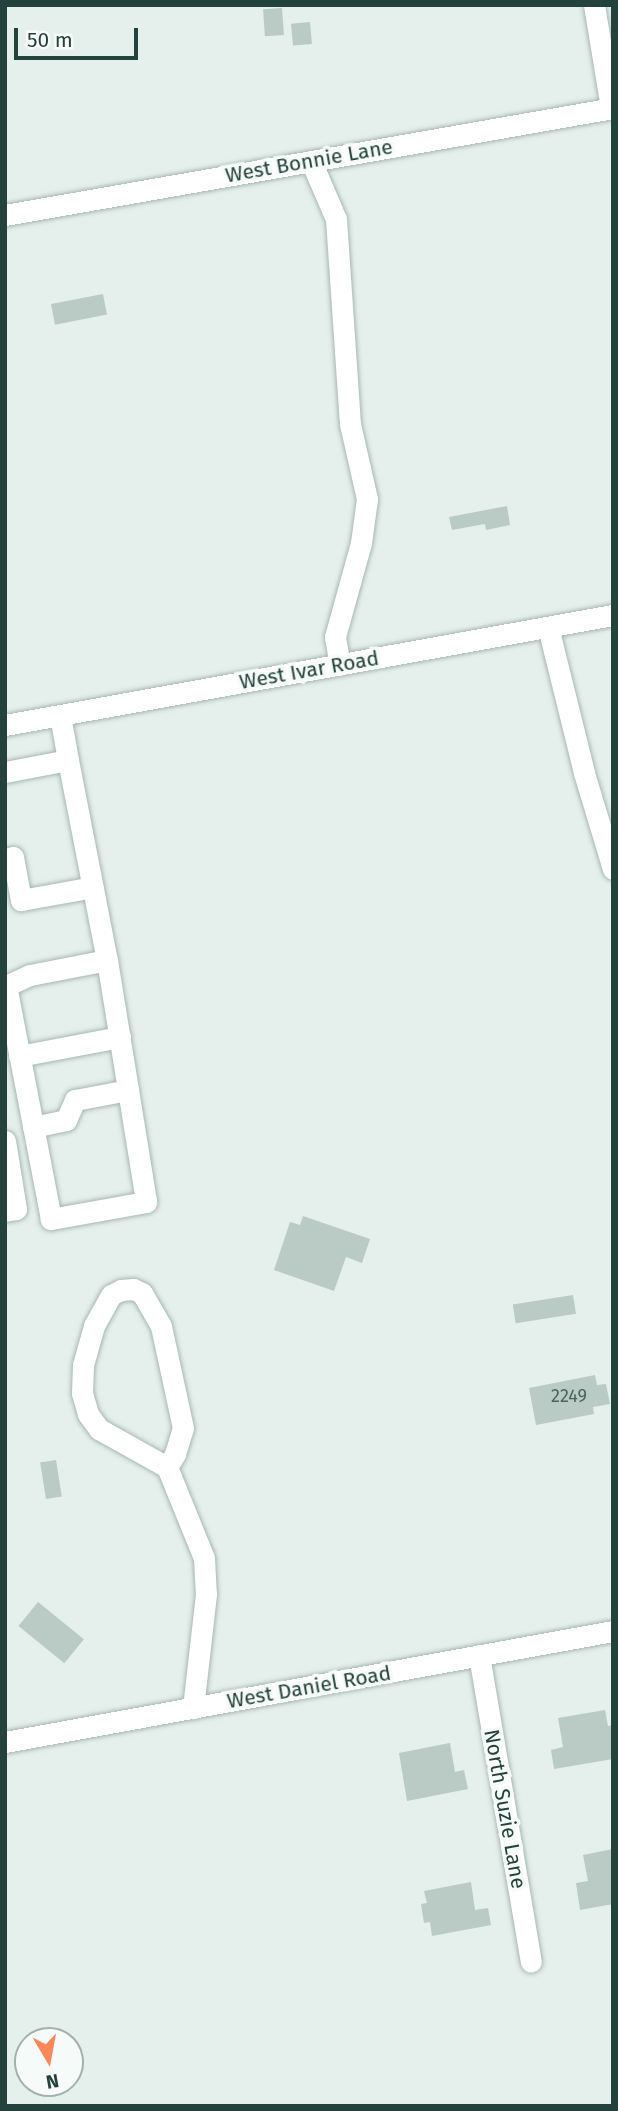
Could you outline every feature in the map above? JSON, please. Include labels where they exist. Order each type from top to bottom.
[{"type":"street","points":[[594,5],[608,62],[612,108]]},
{"type":"street","name":"West Bonnie Lane","points":[[5,215],[612,108]]},
{"type":"street","points":[[312,161],[336,219],[351,424],[367,499],[361,543],[335,637],[340,665]]},
{"type":"street","name":"West Ivar Road","points":[[5,725],[613,615]]},
{"type":"street","points":[[548,627],[613,869]]},
{"type":"street","points":[[60,715],[107,960],[146,1202],[51,1219],[6,986],[30,975],[107,960]]},
{"type":"street","points":[[5,772],[68,760]]},
{"type":"street","points":[[5,859],[13,857],[22,900],[93,887]]},
{"type":"street","points":[[19,1056],[120,1037]]},
{"type":"street","points":[[33,1127],[66,1119],[75,1100],[128,1090]]},
{"type":"street","points":[[5,1141],[16,1209],[5,1211]]},
{"type":"street","points":[[167,1467],[175,1454],[183,1428],[161,1326],[142,1293],[133,1289],[121,1290],[111,1296],[94,1326],[83,1365],[82,1393],[88,1414],[99,1429],[167,1467],[204,1558],[206,1594],[193,1708]]},
{"type":"street","name":"West Daniel Road","points":[[5,1742],[613,1631]]},
{"type":"street","name":"North Suzie Lane","points":[[479,1655],[531,1962]]},
{"type":"building","points":[[282,8],[284,35],[265,36],[263,9]]},
{"type":"building","points":[[310,22],[312,44],[293,46],[291,24]]},
{"type":"building","points":[[103,294],[107,315],[55,325],[51,304]]},
{"type":"building","points":[[507,506],[510,525],[486,530],[485,524],[452,530],[449,517]]},
{"type":"building","points":[[303,1216],[370,1239],[362,1263],[346,1257],[334,1291],[274,1270],[290,1222],[300,1225]]},
{"type":"building","points":[[573,1295],[576,1314],[516,1323],[513,1305]]},
{"type":"building","points":[[595,1375],[597,1385],[606,1384],[610,1404],[593,1407],[594,1414],[536,1425],[529,1388]]},
{"type":"building","points":[[56,1460],[62,1497],[46,1499],[40,1463]]},
{"type":"building","points":[[38,1602],[84,1639],[64,1663],[18,1626]]},
{"type":"building","points":[[605,1710],[608,1726],[613,1725],[613,1759],[554,1769],[551,1750],[563,1747],[558,1718]]},
{"type":"building","points":[[450,1743],[455,1772],[464,1770],[468,1789],[407,1801],[399,1753]]},
{"type":"building","points":[[613,1849],[613,1904],[580,1910],[576,1883],[588,1881],[583,1855]]},
{"type":"building","points":[[471,1882],[475,1910],[488,1908],[491,1925],[432,1936],[430,1922],[424,1923],[421,1904],[427,1903],[424,1891]]}]
